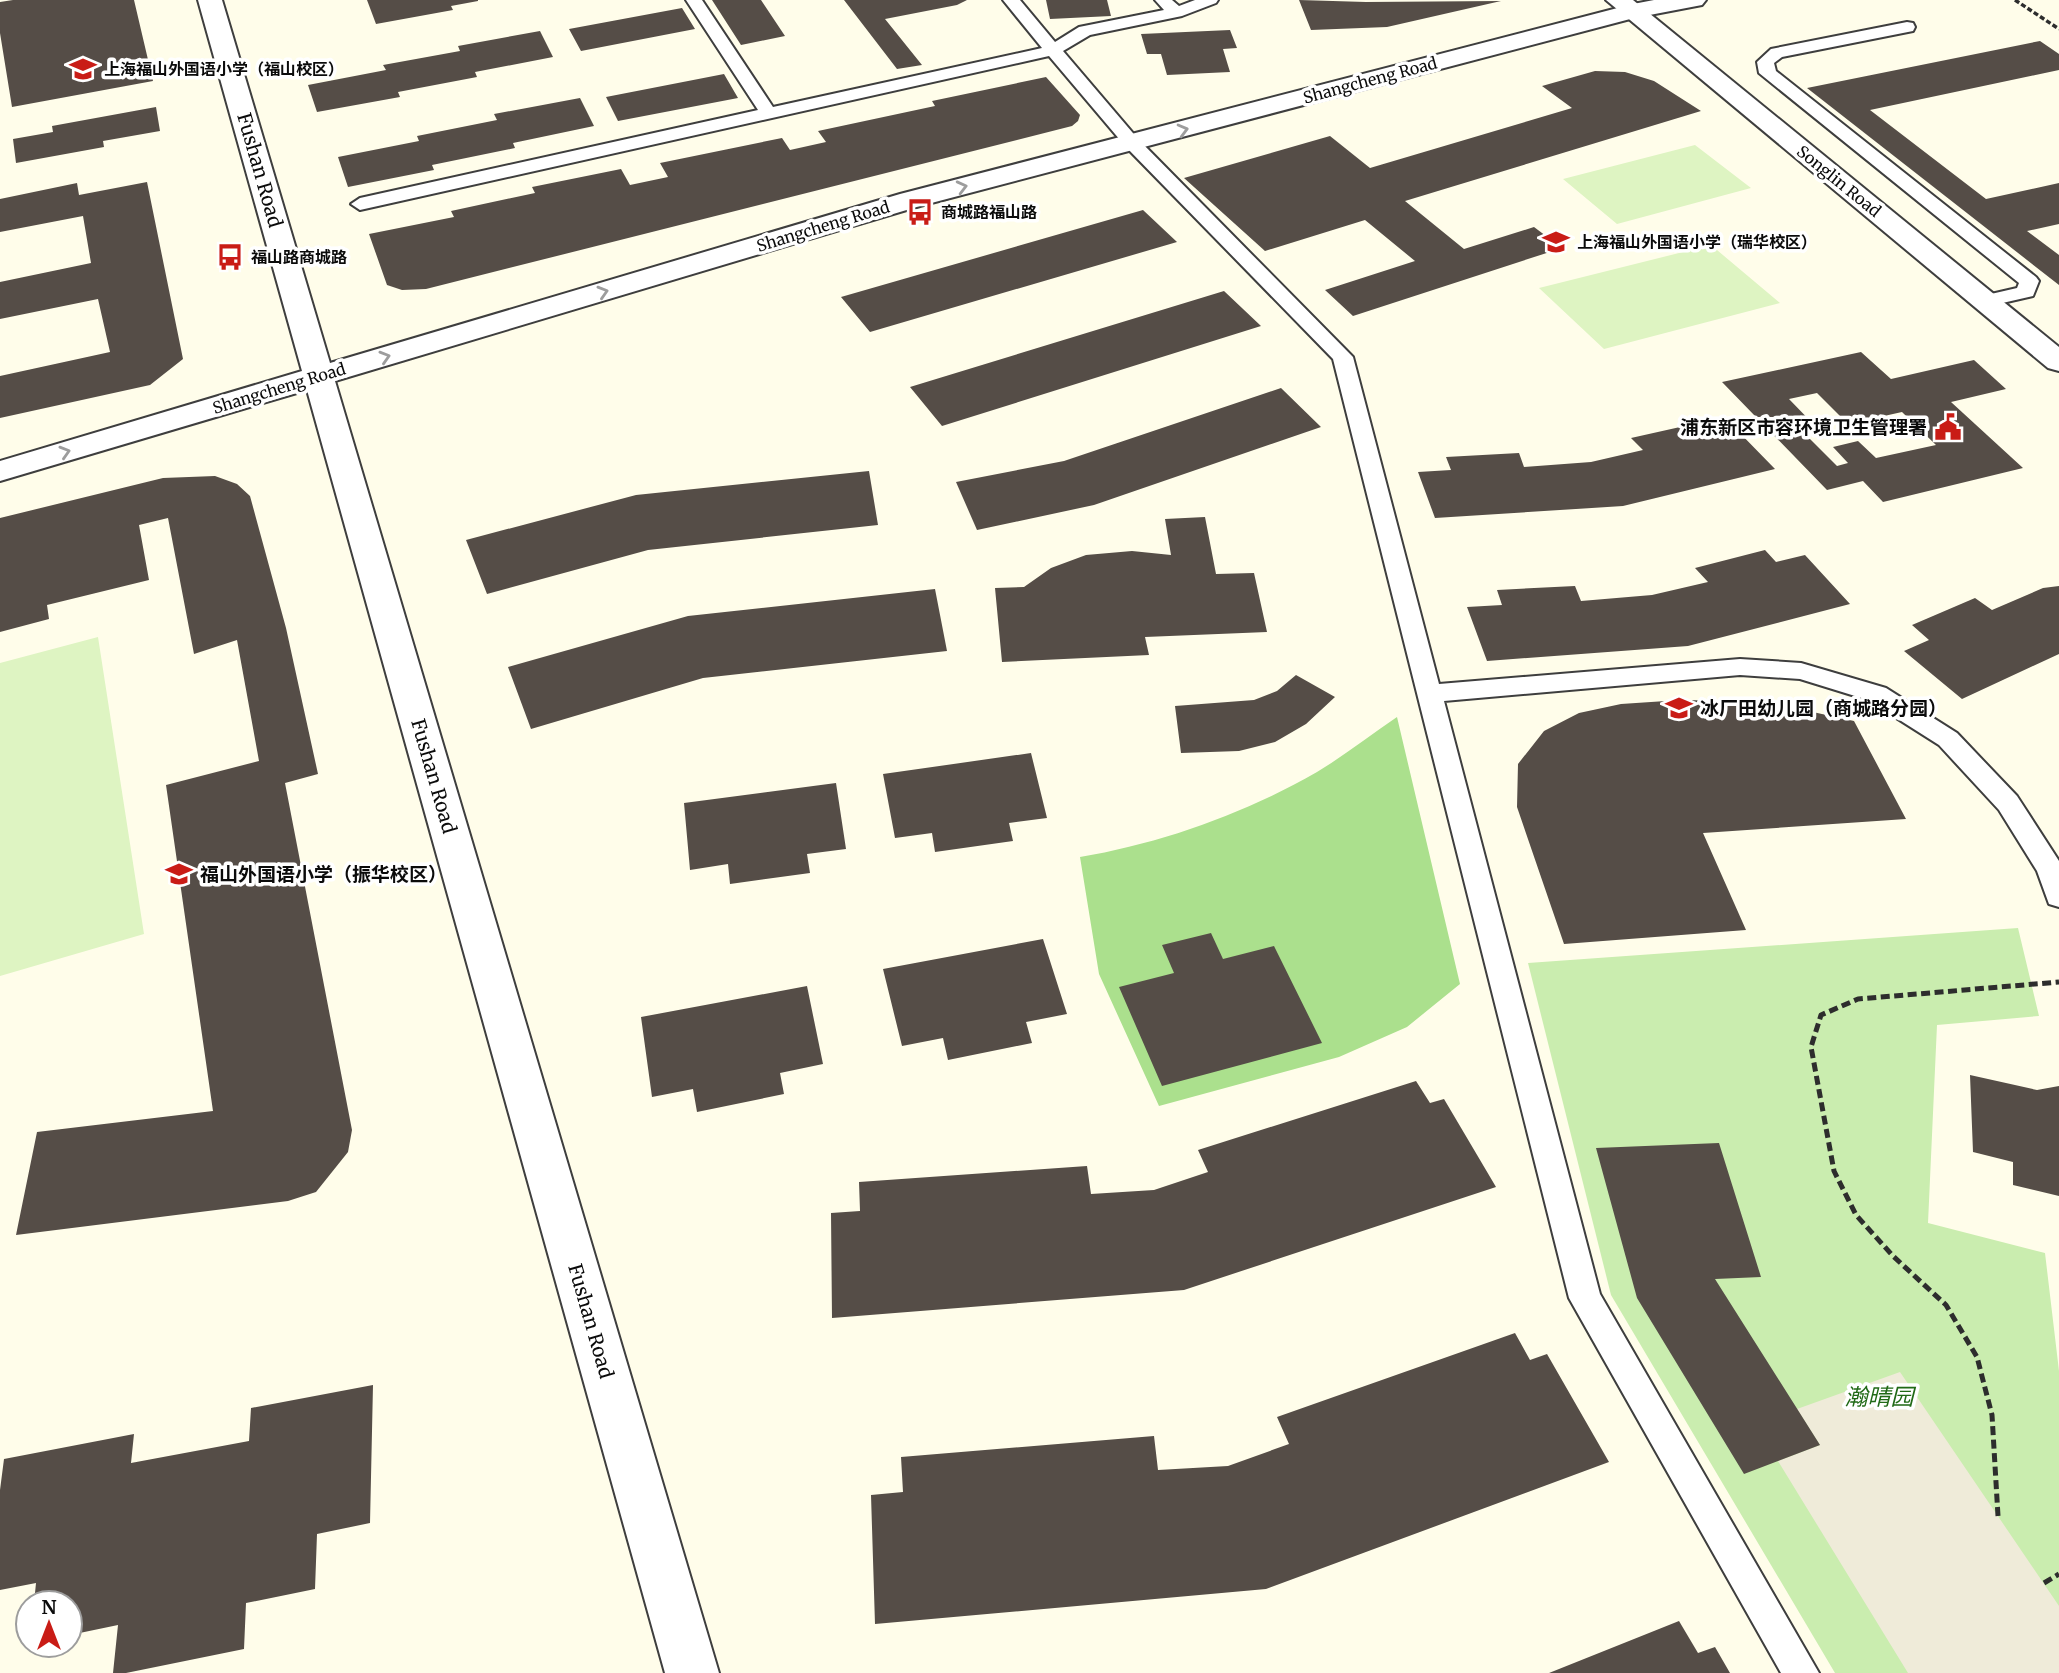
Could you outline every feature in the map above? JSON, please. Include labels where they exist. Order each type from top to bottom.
[{"type":"street","name":"Fushan Road","points":[[210,0],[692,1673]]},
{"type":"street","name":"Shangcheng Road","points":[[0,471],[910,200],[1132,143],[1625,6],[1694,0]]},
{"type":"street","name":"Songlin Road","points":[[1625,6],[2059,362]]},
{"type":"lane","points":[[694,0],[768,113]]},
{"type":"lane","points":[[1011,0],[1132,143],[1343,357],[1585,1298],[1801,1673]]},
{"type":"lane","points":[[1163,0],[1176,13]]},
{"type":"lane","points":[[360,204],[1054,50],[1085,31],[1176,13],[1210,0]]},
{"type":"lane","points":[[1907,27],[1777,53],[1765,62],[1769,73],[2029,281],[2026,292],[1985,301]]},
{"type":"lane","points":[[1429,694],[1740,667],[1801,671],[1877,694],[1948,739],[2008,803],[2049,869],[2059,897]]},
{"type":"path","points":[[2015,0],[2059,29]]},
{"type":"path","points":[[1998,1516],[1992,1415],[1978,1357],[1946,1305],[1893,1256],[1856,1215],[1834,1171],[1811,1047],[1821,1015],[1858,999],[2059,982]]},
{"type":"path","points":[[2044,1583],[2059,1574]]},
{"type":"green space","points":[[1695,145],[1751,188],[1617,224],[1563,179]]},
{"type":"green space","points":[[1711,245],[1780,303],[1604,349],[1539,288]]},
{"type":"green space","points":[[98,637],[144,934],[0,976],[0,663]]},
{"type":"green space","points":[[1397,717],[1460,984],[1407,1027],[1339,1057],[1159,1106],[1099,974],[1080,857],[1141,844],[1232,814],[1317,772]]},
{"type":"green space","name":"瀚晴园","points":[[2018,928],[2039,1016],[1937,1025],[1928,1223],[2045,1253],[2059,1371],[2059,1673],[1835,1673],[1611,1295],[1528,963]]},
{"type":"shaded area","points":[[1900,1372],[2059,1606],[2059,1673],[1908,1673],[1778,1461],[1820,1445],[1797,1409]]},
{"type":"building","points":[[134,0],[153,81],[12,107],[0,33],[0,2]]},
{"type":"building","points":[[367,0],[478,1],[451,6],[453,10],[376,24]]},
{"type":"building","points":[[712,0],[761,0],[785,36],[741,45]]},
{"type":"building","points":[[844,0],[967,0],[957,5],[885,19],[922,65],[897,69]]},
{"type":"building","points":[[1046,0],[1107,0],[1111,16],[1050,19]]},
{"type":"building","points":[[1299,0],[1501,1],[1387,27],[1311,30]]},
{"type":"building","points":[[682,8],[695,29],[581,51],[569,29]]},
{"type":"building","points":[[1230,30],[1237,48],[1223,49],[1230,72],[1167,75],[1161,54],[1147,54],[1141,34]]},
{"type":"building","points":[[540,31],[553,57],[475,72],[477,77],[398,92],[400,97],[317,112],[308,85],[386,70],[383,65],[460,51],[458,46]]},
{"type":"building","points":[[2040,41],[2059,54],[2059,70],[1870,110],[1986,199],[2059,183],[2059,224],[2027,231],[2059,255],[2059,285],[1807,88]]},
{"type":"building","points":[[1595,71],[1625,72],[1654,81],[1701,111],[1405,201],[1464,249],[1534,227],[1562,248],[1353,316],[1325,290],[1415,261],[1365,220],[1265,251],[1184,178],[1330,136],[1370,168],[1572,108],[1542,86]]},
{"type":"building","points":[[724,74],[738,98],[618,121],[606,97]]},
{"type":"building","points":[[1046,77],[1080,115],[1072,126],[426,289],[402,290],[387,285],[369,234],[454,217],[451,211],[535,193],[532,187],[621,169],[630,185],[668,177],[660,163],[782,138],[790,150],[826,142],[818,131],[935,106],[932,101]]},
{"type":"building","points":[[580,98],[594,126],[513,143],[515,148],[432,165],[434,170],[348,187],[338,157],[419,141],[417,136],[497,120],[494,114]]},
{"type":"building","points":[[156,107],[160,131],[103,141],[104,147],[16,163],[13,139],[53,132],[52,126]]},
{"type":"building","points":[[147,182],[183,359],[150,385],[0,418],[0,376],[110,352],[98,299],[0,319],[0,282],[91,263],[83,216],[0,232],[0,199],[77,183],[79,195]]},
{"type":"building","points":[[1143,210],[1177,242],[870,332],[841,297]]},
{"type":"building","points":[[1224,291],[1261,326],[942,426],[910,387]]},
{"type":"building","name":"浦东新区市容环境卫生管理署","points":[[1861,352],[1891,379],[1974,360],[2006,389],[1951,402],[2023,468],[1883,502],[1863,481],[1827,490],[1722,382]],"holes":[[[1817,393],[1848,424],[1902,412],[1936,445],[1876,458],[1858,441],[1833,447],[1848,463],[1837,466],[1804,433],[1819,430],[1789,399]]]},
{"type":"building","points":[[1281,388],[1321,427],[1094,505],[977,530],[956,482],[1064,461]]},
{"type":"building","points":[[1698,423],[1707,433],[1734,427],[1775,469],[1623,506],[1435,518],[1418,472],[1451,470],[1446,457],[1519,453],[1524,467],[1591,462],[1643,450],[1631,438]]},
{"type":"building","points":[[869,471],[878,525],[648,550],[487,594],[466,540],[636,495]]},
{"type":"building","points":[[215,476],[237,484],[250,496],[286,628],[318,774],[285,783],[352,1130],[348,1152],[316,1192],[288,1201],[16,1235],[37,1132],[213,1111],[166,785],[259,761],[237,640],[194,654],[168,518],[139,525],[149,580],[47,605],[49,619],[0,632],[0,518],[163,478]]},
{"type":"building","points":[[1205,517],[1216,574],[1254,573],[1267,632],[1145,637],[1149,655],[1002,662],[995,588],[1024,587],[1051,568],[1086,555],[1132,551],[1171,555],[1165,519]]},
{"type":"building","points":[[1765,550],[1776,562],[1805,555],[1850,604],[1688,646],[1487,661],[1467,607],[1502,605],[1497,590],[1575,586],[1581,601],[1652,595],[1708,582],[1695,568]]},
{"type":"building","points":[[2059,586],[2059,654],[1962,699],[1904,651],[1929,640],[1912,625],[1975,598],[1992,610],[2043,588]]},
{"type":"building","points":[[935,589],[947,651],[703,678],[531,729],[508,667],[688,616]]},
{"type":"building","points":[[1296,675],[1335,697],[1306,724],[1275,742],[1239,751],[1181,753],[1175,706],[1254,700],[1277,691]]},
{"type":"building","points":[[1681,700],[1739,701],[1799,709],[1854,721],[1906,819],[1703,833],[1746,930],[1564,944],[1517,807],[1518,764],[1544,731],[1579,713],[1621,704]]},
{"type":"building","points":[[1031,753],[1047,818],[1009,823],[1013,841],[935,852],[932,833],[895,838],[883,774]]},
{"type":"building","points":[[836,783],[846,849],[807,854],[810,873],[730,884],[728,864],[690,870],[684,803]]},
{"type":"building","points":[[1211,933],[1223,959],[1274,946],[1322,1043],[1162,1086],[1119,987],[1174,973],[1162,945]]},
{"type":"building","points":[[1043,939],[1067,1014],[1026,1022],[1032,1043],[948,1060],[943,1038],[902,1046],[883,969]]},
{"type":"building","points":[[807,986],[823,1064],[780,1073],[784,1094],[697,1112],[693,1089],[652,1097],[641,1017]]},
{"type":"building","points":[[1970,1075],[2037,1090],[2059,1086],[2059,1196],[2013,1185],[2013,1162],[1973,1152]]},
{"type":"building","points":[[1416,1081],[1430,1103],[1444,1099],[1496,1187],[1184,1290],[832,1318],[831,1213],[860,1211],[859,1182],[1087,1166],[1091,1194],[1154,1190],[1208,1172],[1198,1150]]},
{"type":"building","points":[[1719,1143],[1761,1277],[1715,1279],[1820,1445],[1744,1474],[1637,1298],[1596,1148]]},
{"type":"building","points":[[1515,1333],[1530,1360],[1547,1354],[1609,1462],[1266,1589],[875,1624],[871,1495],[903,1492],[901,1457],[1154,1436],[1158,1470],[1228,1466],[1289,1444],[1277,1417]]},
{"type":"building","points":[[373,1385],[370,1523],[317,1534],[315,1589],[246,1603],[244,1649],[126,1673],[113,1673],[118,1625],[84,1632],[84,1589],[35,1589],[36,1583],[0,1590],[0,1490],[4,1459],[134,1434],[131,1463],[249,1441],[251,1408]]},
{"type":"building","points":[[1679,1621],[1698,1653],[1715,1647],[1730,1673],[1549,1673]]},
{"type":"place","name":"上海福山外国语小学（福山校区）","points":[[83,69]]},
{"type":"place","name":"商城路福山路","points":[[920,212]]},
{"type":"place","name":"上海福山外国语小学（瑞华校区）","points":[[1556,242]]},
{"type":"place","name":"福山路商城路","points":[[230,257]]},
{"type":"place","name":"浦东新区市容环境卫生管理署","points":[[1948,427]]},
{"type":"place","name":"冰厂田幼儿园（商城路分园）","points":[[1679,708]]},
{"type":"place","name":"福山外国语小学（振华校区）","points":[[179,874]]}]
